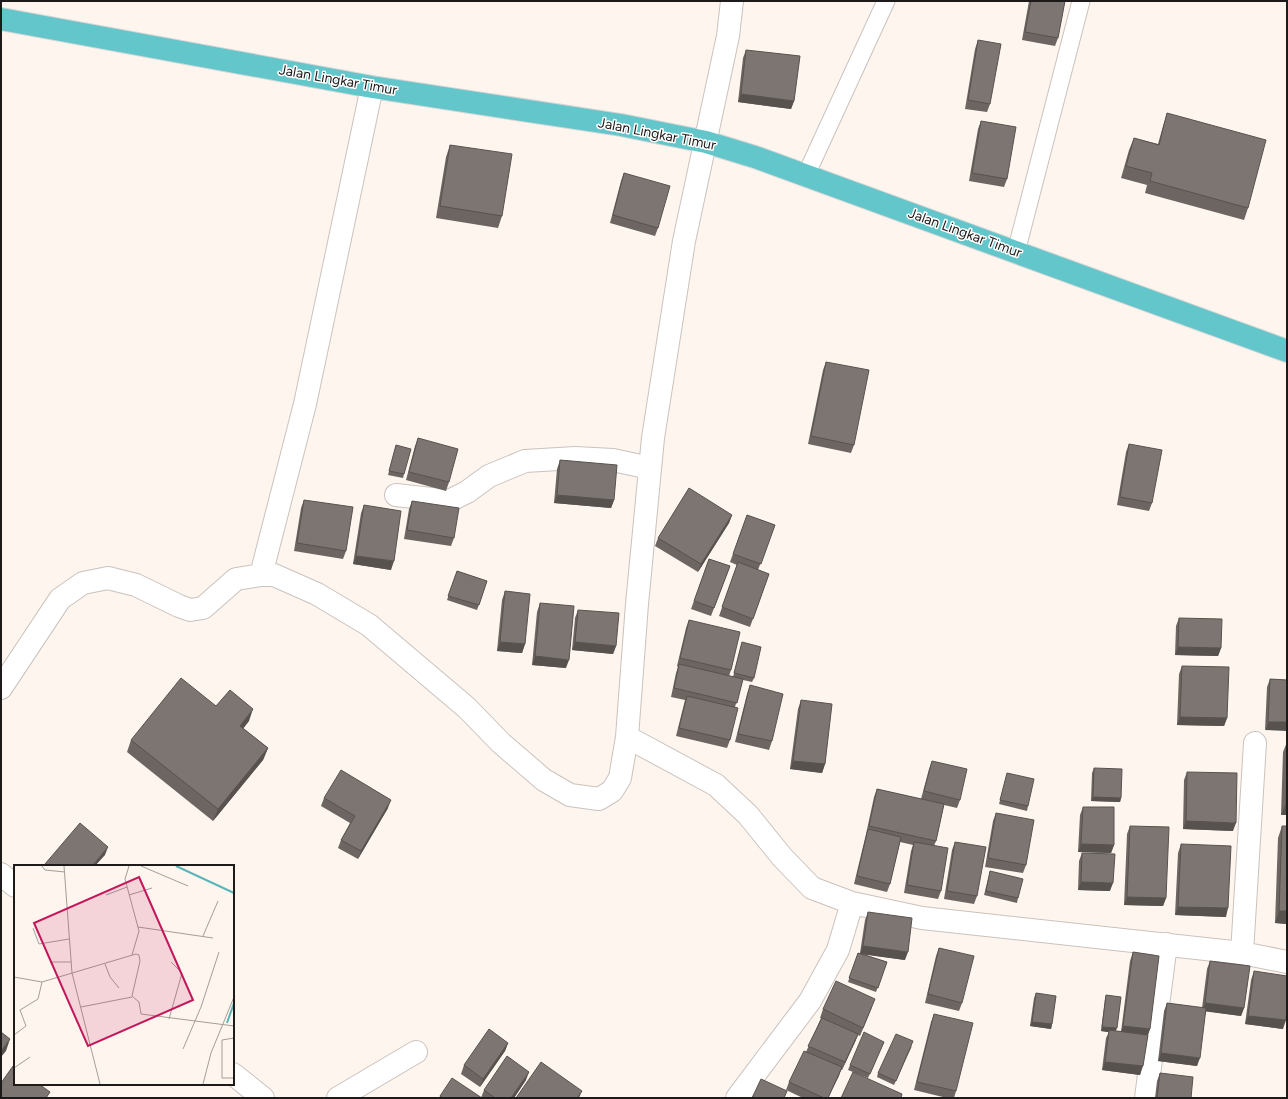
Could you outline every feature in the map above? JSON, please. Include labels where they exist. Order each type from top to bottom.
[{"type":"highway","name":"Jalan Lingkar Timur","points":[[1,19],[372,87],[621,125],[706,142],[806,175],[1287,351]]},
{"type":"street","points":[[1,688],[60,599],[83,583],[108,578],[136,585],[190,610],[203,608],[236,579],[261,575],[274,575],[317,594],[369,626],[467,708],[501,743],[544,780],[570,795],[599,799],[612,791],[620,778],[627,737],[637,604],[653,438],[684,241],[728,36],[732,1]]},
{"type":"street","points":[[261,575],[305,404],[372,87]]},
{"type":"street","points":[[396,495],[449,501],[467,492],[489,476],[525,461],[575,458],[613,460],[650,468]]},
{"type":"street","points":[[627,737],[716,785],[748,815],[782,857],[812,888],[852,903],[922,918],[1242,953],[1287,962]]},
{"type":"street","points":[[1242,953],[1255,743]]},
{"type":"street","points":[[1,874],[14,885]]},
{"type":"street","points":[[737,1098],[810,1000],[838,950],[852,903]]},
{"type":"street","points":[[1146,1098],[1166,944]]},
{"type":"street","points":[[338,1098],[416,1052]]},
{"type":"street","points":[[234,1075],[256,1094],[263,1098]]},
{"type":"lane","points":[[806,175],[886,1]]},
{"type":"lane","points":[[1016,252],[1081,1]]},
{"type":"building","points":[[1031,1],[1065,1],[1058,38],[1025,32]]},
{"type":"building","points":[[978,40],[1001,44],[990,104],[968,100]]},
{"type":"building","points":[[746,50],[800,56],[794,101],[741,94]]},
{"type":"building","points":[[1167,113],[1266,140],[1248,208],[1150,181],[1152,173],[1126,166],[1134,138],[1159,145]]},
{"type":"building","points":[[981,121],[1016,127],[1007,179],[972,173]]},
{"type":"building","points":[[450,145],[512,154],[502,216],[440,206]]},
{"type":"building","points":[[624,173],[670,186],[658,228],[613,215]]},
{"type":"building","points":[[826,362],[869,370],[854,445],[811,436]]},
{"type":"building","points":[[418,438],[458,449],[449,482],[409,472]]},
{"type":"building","points":[[1129,444],[1162,450],[1152,503],[1120,497]]},
{"type":"building","points":[[396,445],[411,449],[404,474],[389,471]]},
{"type":"building","points":[[560,460],[617,465],[614,500],[557,495]]},
{"type":"building","points":[[689,488],[732,515],[701,564],[658,538]]},
{"type":"building","points":[[304,500],[353,507],[346,551],[297,543]]},
{"type":"building","points":[[412,501],[459,508],[454,538],[407,530]]},
{"type":"building","points":[[364,505],[401,511],[394,561],[356,556]]},
{"type":"building","points":[[747,515],[775,525],[761,564],[733,554]]},
{"type":"building","points":[[709,559],[730,566],[714,608],[694,601]]},
{"type":"building","points":[[738,562],[769,574],[753,619],[722,607]]},
{"type":"building","points":[[457,571],[487,581],[479,605],[448,596]]},
{"type":"building","points":[[505,591],[530,594],[525,644],[500,642]]},
{"type":"building","points":[[540,603],[574,606],[569,660],[535,656]]},
{"type":"building","points":[[578,610],[619,613],[616,646],[575,642]]},
{"type":"building","points":[[1179,618],[1222,619],[1221,648],[1178,647]]},
{"type":"building","points":[[689,620],[740,632],[731,670],[680,658]]},
{"type":"building","points":[[742,642],[761,647],[754,678],[734,673]]},
{"type":"building","points":[[679,664],[743,679],[737,703],[674,688]]},
{"type":"building","points":[[1182,666],[1229,667],[1227,718],[1180,717]]},
{"type":"building","points":[[181,678],[216,706],[230,690],[253,709],[240,726],[268,748],[218,809],[131,740]]},
{"type":"building","points":[[1270,679],[1287,680],[1287,722],[1268,722]]},
{"type":"building","points":[[750,685],[783,694],[772,741],[738,734]]},
{"type":"building","points":[[687,696],[738,708],[730,740],[679,728]]},
{"type":"building","points":[[801,700],[832,704],[825,764],[793,761]]},
{"type":"building","points":[[932,761],[967,769],[960,800],[924,791]]},
{"type":"building","points":[[1287,765],[1287,803],[1286,803]]},
{"type":"building","points":[[1094,768],[1122,769],[1121,798],[1093,797]]},
{"type":"building","points":[[341,770],[391,800],[361,851],[341,840],[355,816],[324,798]]},
{"type":"building","points":[[1187,772],[1237,773],[1236,823],[1186,821]]},
{"type":"building","points":[[1007,773],[1034,779],[1028,806],[1000,800]]},
{"type":"building","points":[[877,789],[944,804],[936,841],[869,826]]},
{"type":"building","points":[[1083,807],[1114,807],[1114,845],[1081,844]]},
{"type":"building","points":[[996,813],[1034,820],[1026,865],[988,858]]},
{"type":"building","points":[[80,823],[108,847],[93,865],[45,864]]},
{"type":"building","points":[[1130,826],[1169,827],[1166,898],[1127,897]]},
{"type":"building","points":[[1282,826],[1287,826],[1287,911],[1279,911]]},
{"type":"building","points":[[868,829],[901,837],[890,884],[857,876]]},
{"type":"building","points":[[914,842],[948,848],[941,891],[907,885]]},
{"type":"building","points":[[955,842],[986,847],[977,896],[947,891]]},
{"type":"building","points":[[1181,844],[1231,846],[1228,908],[1178,907]]},
{"type":"building","points":[[1082,853],[1115,854],[1113,883],[1081,882]]},
{"type":"building","points":[[990,871],[1023,879],[1018,898],[986,891]]},
{"type":"building","points":[[868,912],[912,918],[908,952],[863,946]]},
{"type":"building","points":[[939,948],[974,956],[962,1003],[928,994]]},
{"type":"building","points":[[1133,952],[1159,956],[1150,1029],[1123,1026]]},
{"type":"building","points":[[858,953],[887,962],[878,988],[849,978]]},
{"type":"building","points":[[1210,961],[1250,966],[1244,1008],[1205,1003]]},
{"type":"building","points":[[1254,971],[1287,976],[1286,1020],[1248,1016]]},
{"type":"building","points":[[836,981],[875,999],[863,1028],[823,1009]]},
{"type":"building","points":[[1036,993],[1056,996],[1052,1024],[1032,1022]]},
{"type":"building","points":[[1106,995],[1121,997],[1117,1028],[1102,1027]]},
{"type":"building","points":[[1167,1003],[1206,1008],[1200,1058],[1161,1053]]},
{"type":"building","points":[[934,1014],[973,1023],[956,1091],[917,1082]]},
{"type":"building","points":[[822,1018],[858,1034],[845,1062],[808,1046]]},
{"type":"building","points":[[489,1029],[508,1043],[483,1079],[464,1065]]},
{"type":"building","points":[[1109,1030],[1148,1035],[1143,1066],[1105,1062]]},
{"type":"building","points":[[1,1032],[10,1039],[1,1051]]},
{"type":"building","points":[[864,1032],[884,1042],[870,1074],[850,1065]]},
{"type":"building","points":[[896,1034],[913,1041],[896,1081],[878,1073]]},
{"type":"building","points":[[804,1051],[842,1067],[828,1098],[824,1098],[789,1082]]},
{"type":"building","points":[[507,1056],[529,1072],[511,1098],[495,1098],[484,1090]]},
{"type":"building","points":[[541,1062],[582,1091],[577,1098],[516,1098]]},
{"type":"building","points":[[13,1066],[14,1085],[40,1085],[50,1092],[46,1098],[1,1098],[1,1083]]},
{"type":"building","points":[[853,1072],[902,1094],[901,1098],[841,1098]]},
{"type":"building","points":[[1160,1073],[1193,1077],[1191,1098],[1157,1098]]},
{"type":"building","points":[[452,1078],[482,1098],[443,1098],[440,1096]]},
{"type":"building","points":[[761,1079],[787,1091],[784,1098],[752,1098]]}]
